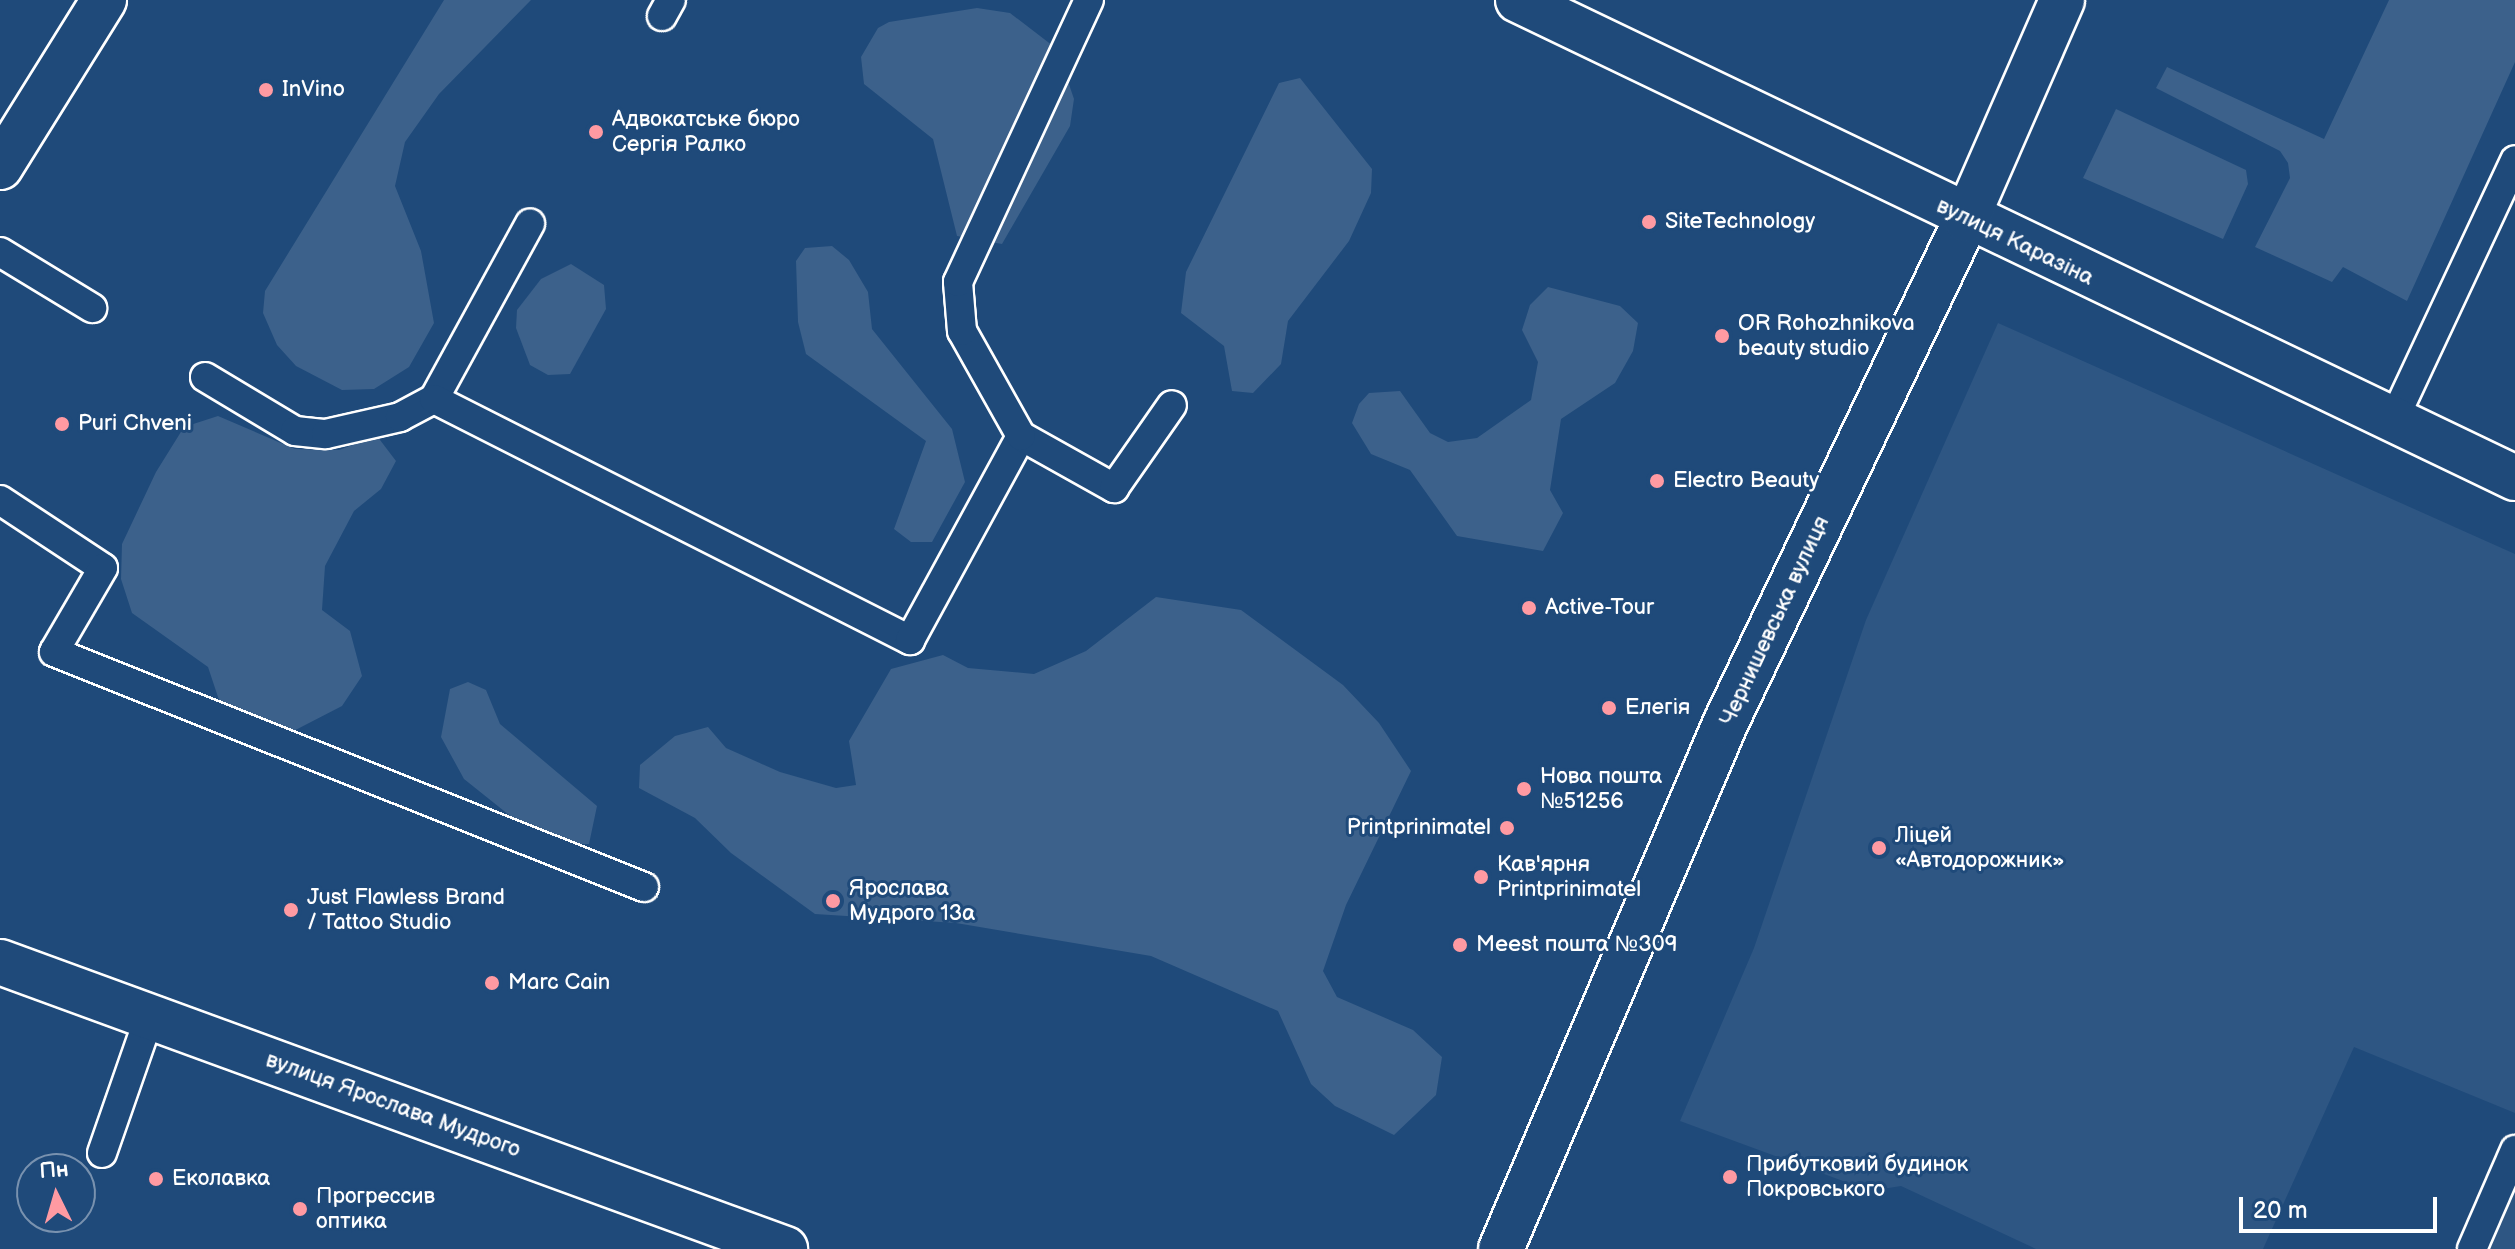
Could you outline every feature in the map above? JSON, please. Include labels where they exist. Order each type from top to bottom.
[{"type":"street","points":[[0,167],[104,0]]},
{"type":"street","name":"вулиця Каразіна","points":[[1518,0],[1966,220],[2515,478]]},
{"type":"street","name":"Чернишевська вулиця","points":[[1501,1249],[1725,724],[1966,220],[2062,0]]},
{"type":"street","name":"вулиця Ярослава Мудрого","points":[[0,962],[785,1249]]},
{"type":"lane","points":[[1089,0],[958,282],[962,331],[1021,436],[1114,488],[1172,405]]},
{"type":"lane","points":[[2393,421],[2515,160]]},
{"type":"lane","points":[[205,377],[295,431],[358,429],[400,417],[434,399],[530,224]]},
{"type":"lane","points":[[0,252],[92,308]]},
{"type":"lane","points":[[434,399],[910,640],[1021,436]]},
{"type":"lane","points":[[0,500],[103,568],[54,652],[644,887]]},
{"type":"lane","points":[[102,1153],[149,1018]]},
{"type":"lane","points":[[2472,1249],[2515,1150]]},
{"type":"shaded area","points":[[444,0],[531,0],[439,94],[405,142],[395,186],[421,251],[434,323],[409,367],[374,389],[342,390],[296,366],[277,345],[263,313],[265,291]]},
{"type":"shaded area","points":[[2389,0],[2515,0],[2515,62],[2407,301],[2343,267],[2332,282],[2255,247],[2290,178],[2288,163],[2280,151],[2156,88],[2167,67],[2324,139]]},
{"type":"shaded area","points":[[977,8],[1010,13],[1057,49],[1074,99],[1070,126],[1002,244],[957,236],[933,139],[864,84],[861,57],[878,28],[889,22]]},
{"type":"shaded area","points":[[1300,78],[1372,169],[1371,193],[1349,241],[1288,321],[1281,364],[1253,393],[1232,391],[1224,346],[1181,313],[1186,272],[1279,83]]},
{"type":"shaded area","points":[[2116,109],[2246,170],[2248,184],[2223,239],[2083,178]]},
{"type":"shaded area","points":[[832,246],[849,260],[868,292],[872,329],[952,429],[965,482],[932,542],[911,542],[894,529],[926,441],[806,354],[798,322],[796,261],[805,248]]},
{"type":"shaded area","points":[[571,264],[604,285],[606,309],[570,374],[548,375],[530,365],[516,328],[517,310],[541,279]]},
{"type":"shaded area","points":[[1548,287],[1620,306],[1638,323],[1633,351],[1615,383],[1561,419],[1550,490],[1563,513],[1543,551],[1457,536],[1410,470],[1371,454],[1352,423],[1359,404],[1369,393],[1400,391],[1430,433],[1448,442],[1477,438],[1531,400],[1538,362],[1522,330],[1530,305]]},
{"type":"shaded area","points":[[1998,323],[2515,554],[2515,1113],[2354,1047],[2263,1249],[2036,1249],[1901,1186],[1870,1191],[1680,1121],[1754,948],[1866,620]]},
{"type":"shaded area","points":[[218,416],[295,449],[339,450],[377,436],[396,461],[381,489],[354,511],[325,566],[322,610],[350,631],[362,676],[342,706],[278,739],[226,721],[208,667],[132,613],[121,579],[122,544],[156,472],[184,427]]},
{"type":"shaded area","points":[[1156,597],[1241,610],[1343,685],[1379,723],[1411,771],[1346,905],[1323,971],[1337,997],[1413,1030],[1442,1057],[1436,1095],[1394,1135],[1335,1106],[1311,1084],[1278,1011],[1151,956],[956,923],[815,914],[731,853],[695,818],[639,788],[640,765],[675,736],[708,727],[726,748],[780,772],[836,788],[856,785],[849,741],[891,669],[943,655],[968,668],[1034,674],[1086,651]]},
{"type":"shaded area","points":[[468,682],[486,690],[500,724],[597,806],[589,844],[564,844],[514,819],[464,779],[441,737],[450,689]]},
{"type":"shaded area","points":[[2515,1174],[2515,1249],[2482,1249]]},
{"type":"place","name":"InVino","points":[[266,90]]},
{"type":"place","name":"Адвокатське бюро Сергія Ралко","points":[[596,132]]},
{"type":"place","name":"SiteTechnology","points":[[1649,222]]},
{"type":"place","name":"OR Rohozhnikova beauty studio","points":[[1722,336]]},
{"type":"place","name":"Puri Chveni","points":[[62,424]]},
{"type":"place","name":"Electro Beauty","points":[[1657,481]]},
{"type":"place","name":"Active-Tour","points":[[1529,608]]},
{"type":"place","name":"Елегія","points":[[1609,708]]},
{"type":"place","name":"Нова пошта №51256","points":[[1524,789]]},
{"type":"place","name":"Printprinimatel","points":[[1507,828]]},
{"type":"place","name":"Ліцей «Автодорожник»","points":[[1879,848]]},
{"type":"place","name":"Кав'ярня Printprinimatel","points":[[1481,877]]},
{"type":"place","name":"Ярослава Мудрого 13а","points":[[833,901]]},
{"type":"place","name":"Just Flawless Brand / Tattoo Studio","points":[[291,910]]},
{"type":"place","name":"Meest пошта №309","points":[[1460,945]]},
{"type":"place","name":"Marc Cain","points":[[492,983]]},
{"type":"place","name":"Прибутковий будинок Покровського","points":[[1730,1177]]},
{"type":"place","name":"Еколавка","points":[[156,1179]]},
{"type":"place","name":"Прогрессив оптика","points":[[300,1209]]}]
